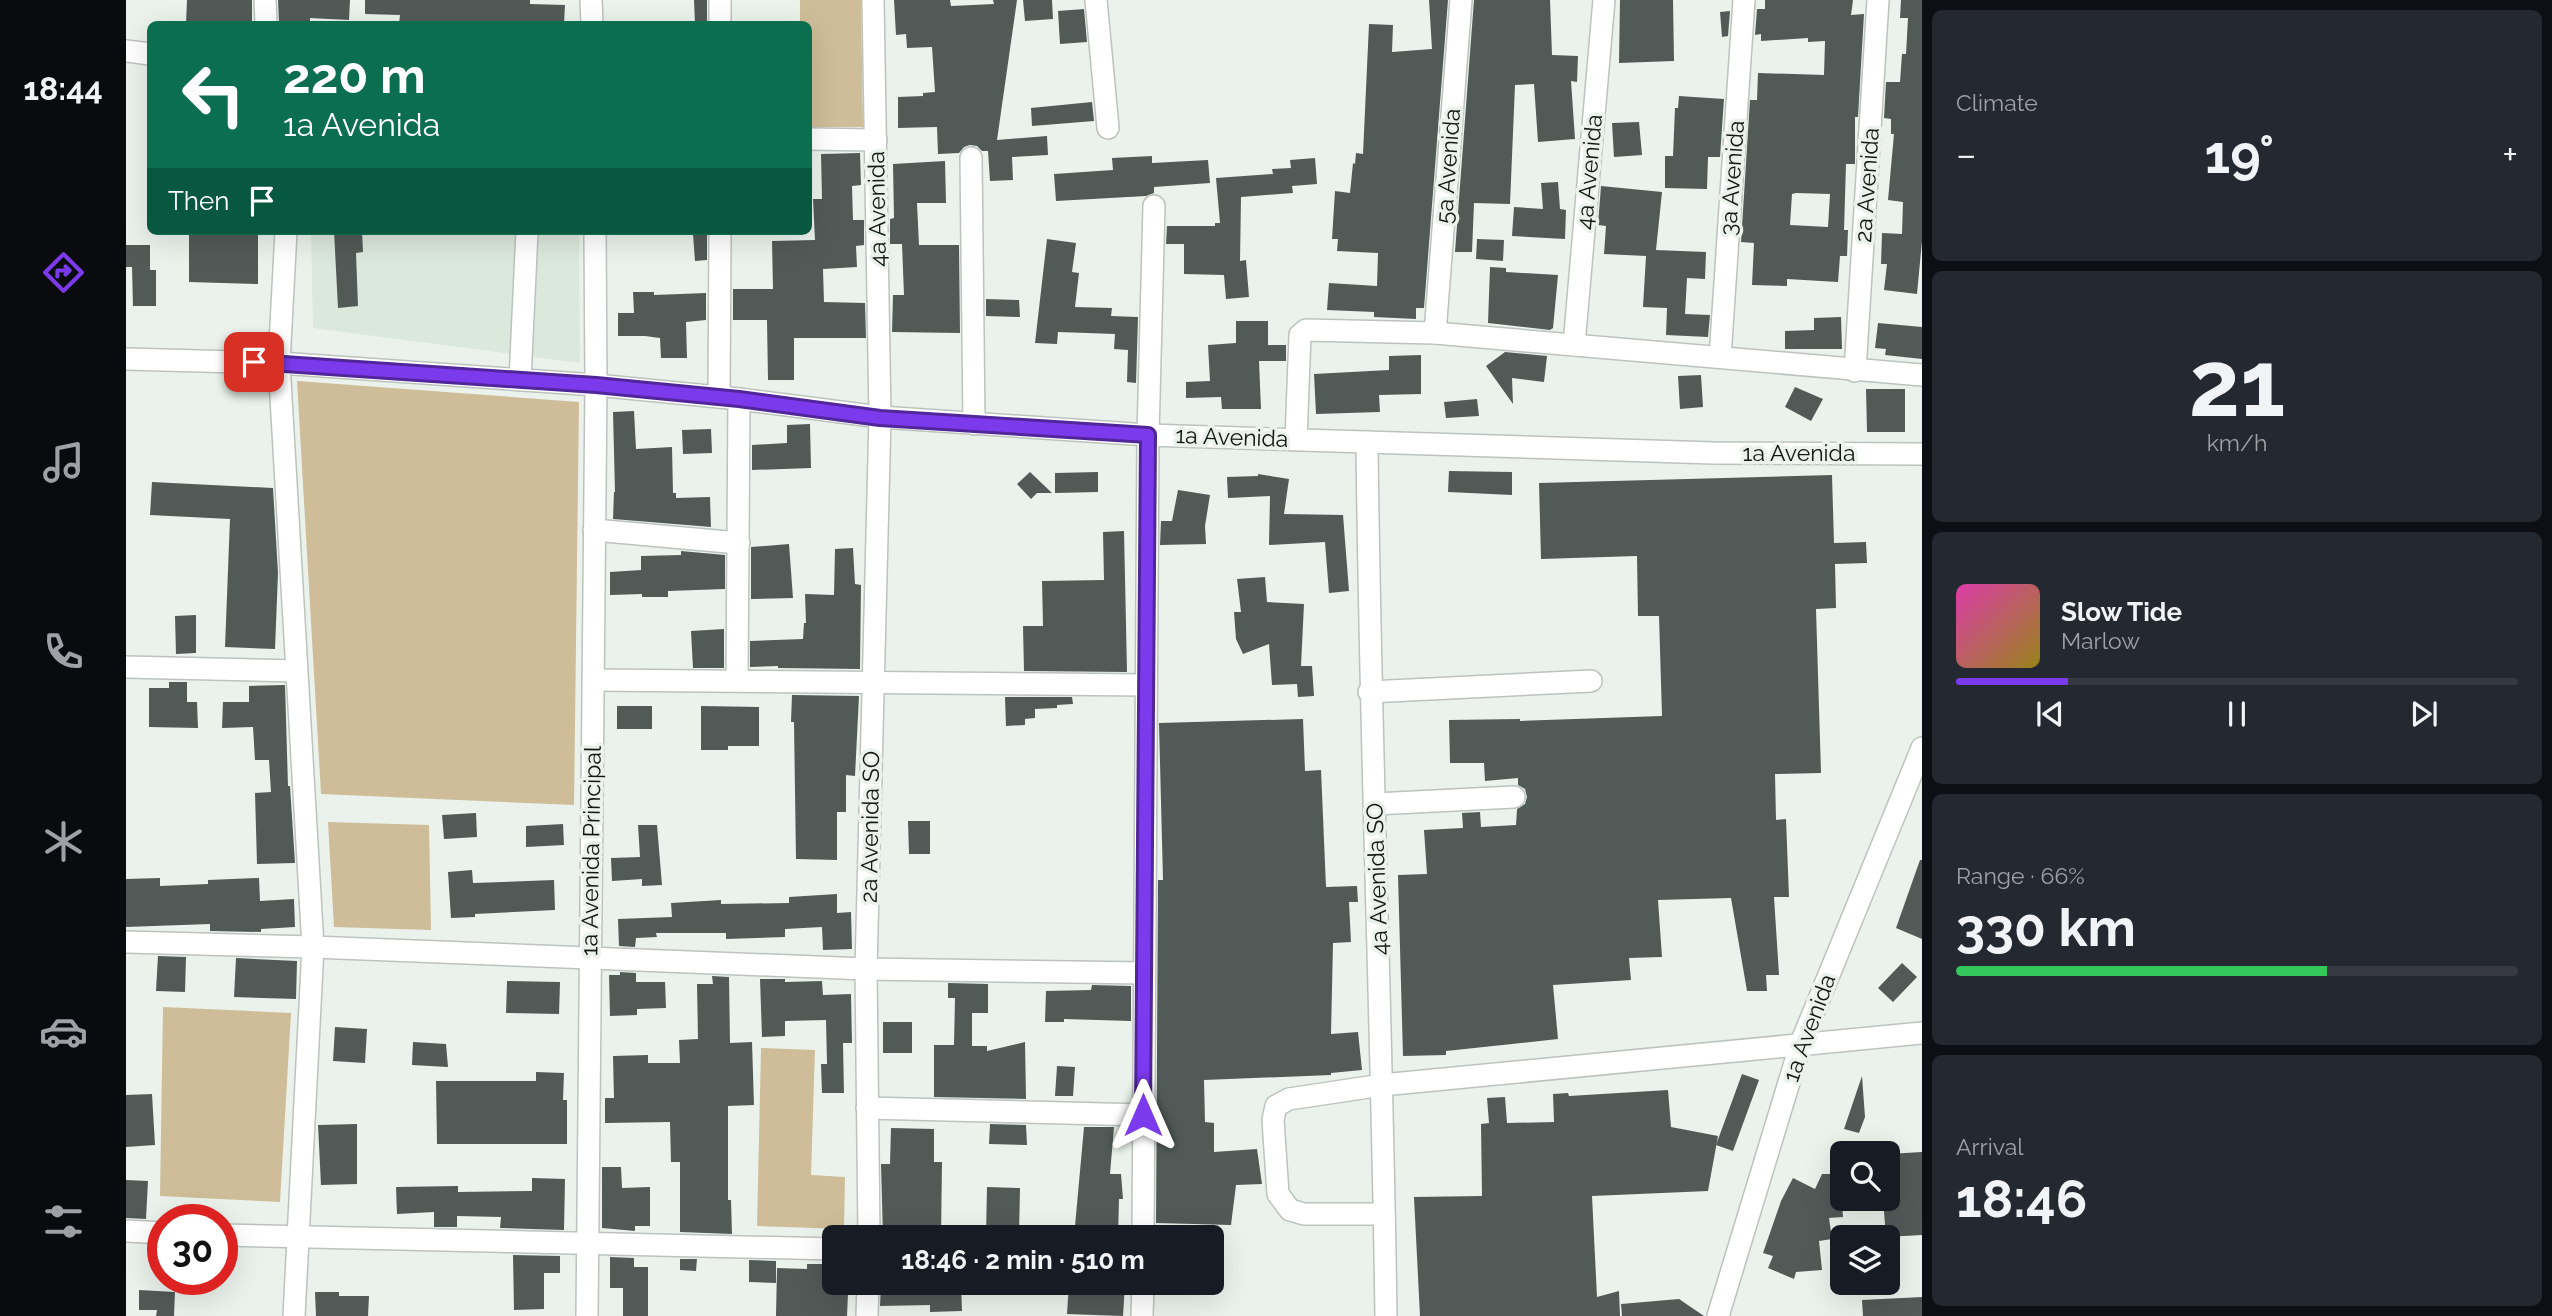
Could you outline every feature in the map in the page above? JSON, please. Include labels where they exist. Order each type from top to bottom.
[{"type":"street","points":[[265,0],[266,21]]},
{"type":"street","points":[[591,0],[592,21]]},
{"type":"street","points":[[720,0],[720,21]]},
{"type":"street","name":"4a Avenida","points":[[873,0],[880,418]]},
{"type":"street","points":[[1096,0],[1108,128]]},
{"type":"street","name":"5a Avenida","points":[[1435,333],[1461,0]]},
{"type":"street","name":"4a Avenida","points":[[1574,345],[1604,0]]},
{"type":"street","name":"3a Avenida","points":[[1720,357],[1744,0]]},
{"type":"street","name":"2a Avenida","points":[[1855,371],[1878,0]]},
{"type":"street","points":[[126,51],[147,54]]},
{"type":"street","points":[[812,139],[876,140]]},
{"type":"street","points":[[971,158],[974,424]]},
{"type":"street","points":[[1143,1225],[1148,435],[1154,206]]},
{"type":"street","points":[[286,235],[279,363],[313,947],[294,1316]]},
{"type":"street","points":[[520,380],[527,235]]},
{"type":"street","points":[[595,235],[596,385]]},
{"type":"street","points":[[720,235],[739,543],[737,680]]},
{"type":"street","points":[[1296,439],[1302,332],[1435,333],[1922,375]]},
{"type":"street","name":"1a Avenida","points":[[126,359],[279,363],[596,385],[729,398],[880,418],[1148,435],[1713,453],[1922,454]]},
{"type":"street","name":"1a Avenida Principal","points":[[587,1316],[596,385]]},
{"type":"street","name":"2a Avenida SO","points":[[869,1225],[866,969],[880,418]]},
{"type":"street","name":"4a Avenida SO","points":[[1367,442],[1369,692],[1375,804],[1386,1316]]},
{"type":"street","points":[[594,530],[739,543]]},
{"type":"street","points":[[126,667],[296,670]]},
{"type":"street","points":[[593,680],[1146,685]]},
{"type":"street","points":[[1369,692],[1591,681]]},
{"type":"street","name":"1a Avenida","points":[[1718,1316],[1801,1044],[1922,748]]},
{"type":"street","points":[[1375,804],[1514,797]]},
{"type":"street","points":[[126,942],[866,969],[1144,973]]},
{"type":"street","points":[[1384,1214],[1304,1214],[1290,1210],[1278,1194],[1273,1120],[1276,1106],[1289,1099],[1382,1085],[1922,1033]]},
{"type":"street","points":[[867,1108],[1143,1115]]},
{"type":"street","points":[[126,1231],[147,1232]]},
{"type":"street","points":[[238,1236],[822,1249]]},
{"type":"street","points":[[867,1316],[868,1295]]},
{"type":"street","points":[[1142,1316],[1143,1295]]},
{"type":"shaded area","points":[[800,0],[861,0],[863,127],[812,127],[812,21],[800,21]]},
{"type":"shaded area","points":[[311,235],[579,235],[580,363],[313,328]]},
{"type":"shaded area","points":[[297,381],[579,402],[574,805],[321,794]]},
{"type":"shaded area","points":[[328,822],[429,825],[431,930],[334,927]]},
{"type":"shaded area","points":[[163,1007],[291,1013],[280,1202],[160,1196]]},
{"type":"shaded area","points":[[761,1048],[815,1050],[811,1175],[845,1177],[844,1225],[822,1225],[822,1228],[757,1226]]},
{"type":"building","points":[[187,0],[252,0],[252,21],[186,21]]},
{"type":"building","points":[[278,0],[350,0],[349,20],[310,18],[310,21],[279,21]]},
{"type":"building","points":[[365,0],[530,0],[530,4],[565,5],[564,21],[399,21],[400,15],[365,14]]},
{"type":"building","points":[[694,0],[707,0],[707,21],[695,21]]},
{"type":"building","points":[[894,0],[950,0],[951,6],[994,4],[993,0],[1017,0],[997,140],[1047,136],[1048,155],[1012,157],[1013,180],[990,181],[988,151],[970,145],[959,153],[938,154],[937,127],[898,128],[898,97],[923,96],[923,93],[935,92],[932,47],[907,48],[906,34],[896,35]]},
{"type":"building","points":[[1023,0],[1052,0],[1053,19],[1025,21]]},
{"type":"building","points":[[1429,0],[1448,0],[1424,308],[1416,308],[1416,319],[1374,317],[1374,312],[1327,310],[1329,283],[1377,286],[1378,253],[1337,251],[1338,239],[1332,239],[1335,191],[1350,193],[1356,153],[1363,154],[1369,24],[1393,25],[1392,52],[1432,49]]},
{"type":"building","points":[[1474,0],[1550,0],[1552,55],[1578,56],[1577,82],[1571,81],[1575,139],[1538,142],[1534,84],[1515,85],[1510,204],[1474,203],[1472,252],[1455,252]]},
{"type":"building","points":[[1620,0],[1673,0],[1674,61],[1619,63]]},
{"type":"building","points":[[1765,0],[1853,0],[1851,15],[1864,14],[1858,117],[1855,117],[1855,164],[1846,164],[1844,230],[1848,230],[1847,256],[1840,256],[1838,282],[1787,279],[1787,286],[1752,285],[1754,243],[1741,242],[1750,100],[1757,100],[1758,73],[1824,75],[1825,41],[1808,42],[1808,38],[1761,41],[1761,34],[1755,35],[1757,9],[1765,9]],"holes":[[[1792,194],[1830,194],[1828,227],[1790,225]]]},
{"type":"building","points":[[1901,0],[1922,0],[1922,241],[1917,294],[1884,290],[1887,264],[1881,264],[1882,233],[1902,234],[1903,202],[1888,200],[1894,134],[1891,134],[1891,119],[1884,118],[1886,82],[1900,82],[1902,54],[1906,54],[1908,18],[1900,18]]},
{"type":"building","points":[[1084,9],[1087,42],[1060,44],[1058,11]]},
{"type":"building","points":[[1730,11],[1728,36],[1722,37],[1720,12]]},
{"type":"building","points":[[1679,96],[1724,99],[1720,157],[1708,157],[1707,189],[1665,188],[1665,156],[1673,156],[1675,108],[1678,108]]},
{"type":"building","points":[[1092,102],[1094,121],[1032,126],[1031,108]]},
{"type":"building","points":[[1639,122],[1642,155],[1614,157],[1612,123]]},
{"type":"building","points":[[860,153],[861,185],[852,186],[853,220],[864,220],[864,245],[856,246],[857,267],[823,269],[824,302],[865,303],[866,338],[794,338],[794,380],[768,380],[767,320],[733,320],[733,289],[773,289],[772,241],[815,240],[813,199],[822,199],[821,154]]},
{"type":"building","points":[[1152,156],[1152,163],[1208,160],[1210,183],[1154,187],[1154,193],[1146,196],[1056,201],[1054,174],[1113,170],[1112,158]]},
{"type":"building","points":[[1315,158],[1317,184],[1292,186],[1293,193],[1241,197],[1240,261],[1246,260],[1249,297],[1226,299],[1224,275],[1184,274],[1184,244],[1166,244],[1167,226],[1215,226],[1215,223],[1220,223],[1216,178],[1273,174],[1272,169],[1291,168],[1290,160]]},
{"type":"building","points":[[945,161],[946,203],[917,203],[919,245],[959,245],[960,333],[892,332],[893,295],[904,295],[902,244],[890,244],[890,219],[894,218],[893,164]]},
{"type":"building","points":[[1558,182],[1560,209],[1566,210],[1565,239],[1512,236],[1514,207],[1543,209],[1541,183]]},
{"type":"building","points":[[1601,186],[1662,192],[1656,250],[1706,252],[1705,279],[1687,278],[1685,314],[1710,315],[1708,337],[1666,335],[1667,308],[1643,307],[1646,256],[1604,254],[1606,226],[1598,225]]},
{"type":"building","points":[[189,235],[258,235],[258,284],[189,282]]},
{"type":"building","points":[[334,235],[362,235],[363,252],[356,253],[358,306],[338,308]]},
{"type":"building","points":[[693,235],[707,235],[707,260],[695,261]]},
{"type":"building","points":[[1047,239],[1076,243],[1072,272],[1079,273],[1075,307],[1112,308],[1111,316],[1138,317],[1136,383],[1127,382],[1128,350],[1114,349],[1115,334],[1058,332],[1057,344],[1035,343]]},
{"type":"building","points":[[1477,239],[1504,240],[1503,261],[1476,259]]},
{"type":"building","points":[[126,245],[150,245],[150,270],[156,270],[156,306],[133,306],[132,267],[126,267]]},
{"type":"building","points":[[1490,267],[1506,268],[1506,272],[1558,275],[1553,328],[1550,330],[1488,323]]},
{"type":"building","points":[[633,292],[654,292],[654,295],[706,293],[706,320],[686,322],[687,358],[661,358],[660,338],[618,336],[618,313],[634,313]]},
{"type":"building","points":[[986,299],[1019,300],[1020,317],[986,316]]},
{"type":"building","points":[[1841,317],[1842,349],[1785,349],[1785,331],[1814,330],[1814,318]]},
{"type":"building","points":[[1236,321],[1268,321],[1268,345],[1286,345],[1286,361],[1259,361],[1261,409],[1222,409],[1221,397],[1186,398],[1186,382],[1210,381],[1208,345],[1236,343]]},
{"type":"building","points":[[1878,323],[1922,327],[1922,359],[1885,355],[1886,349],[1875,348]]},
{"type":"building","points":[[1505,352],[1547,356],[1544,382],[1512,378],[1513,404],[1486,366]]},
{"type":"building","points":[[1421,355],[1421,394],[1379,395],[1380,412],[1316,414],[1314,374],[1389,370],[1389,356]]},
{"type":"building","points":[[1701,375],[1703,407],[1680,409],[1678,376]]},
{"type":"building","points":[[1795,387],[1823,399],[1811,421],[1785,407]]},
{"type":"building","points":[[1866,389],[1905,389],[1905,432],[1867,432]]},
{"type":"building","points":[[1477,399],[1479,416],[1446,418],[1444,402]]},
{"type":"building","points":[[634,411],[636,449],[672,447],[673,493],[676,493],[676,498],[710,497],[711,527],[613,519],[613,412]]},
{"type":"building","points":[[810,424],[811,468],[752,470],[752,445],[787,443],[787,425]]},
{"type":"building","points":[[711,429],[712,453],[683,454],[682,430]]},
{"type":"building","points":[[1449,471],[1512,472],[1512,495],[1448,492]]},
{"type":"building","points":[[1030,472],[1052,493],[1037,493],[1031,499],[1017,484]]},
{"type":"building","points":[[1098,472],[1098,492],[1055,493],[1055,473]]},
{"type":"building","points":[[1258,474],[1289,479],[1284,514],[1343,515],[1349,591],[1329,593],[1325,542],[1269,545],[1270,496],[1228,498],[1227,477]]},
{"type":"building","points":[[1832,475],[1834,543],[1866,542],[1867,563],[1835,564],[1836,608],[1816,609],[1821,773],[1775,774],[1776,820],[1786,819],[1789,897],[1774,897],[1779,975],[1766,975],[1767,991],[1747,991],[1731,898],[1658,900],[1662,957],[1629,958],[1631,980],[1553,985],[1558,1039],[1446,1051],[1446,1055],[1403,1056],[1398,875],[1427,874],[1424,830],[1463,828],[1462,813],[1480,812],[1481,827],[1516,825],[1517,809],[1525,804],[1527,797],[1525,789],[1518,785],[1518,778],[1485,781],[1484,763],[1450,763],[1449,720],[1520,721],[1662,716],[1659,616],[1638,616],[1637,556],[1541,559],[1539,483]]},
{"type":"building","points":[[152,482],[273,488],[278,573],[275,649],[225,647],[230,519],[150,515]]},
{"type":"building","points":[[1178,490],[1210,495],[1205,526],[1206,544],[1160,545],[1161,521],[1172,521]]},
{"type":"building","points":[[1124,531],[1127,672],[1024,671],[1023,626],[1043,626],[1042,581],[1104,580],[1103,532]]},
{"type":"building","points":[[789,544],[793,598],[751,599],[751,547]]},
{"type":"building","points":[[853,548],[855,584],[861,585],[860,669],[750,667],[750,641],[803,639],[806,623],[805,594],[834,595],[835,549]]},
{"type":"building","points":[[681,551],[725,555],[725,589],[668,591],[668,597],[642,597],[642,594],[610,595],[610,572],[641,570],[641,556],[681,555]]},
{"type":"building","points":[[1265,577],[1267,602],[1304,604],[1301,666],[1312,666],[1314,696],[1298,697],[1297,684],[1272,685],[1269,644],[1243,654],[1236,639],[1234,612],[1241,612],[1237,579]]},
{"type":"building","points":[[196,615],[196,653],[176,654],[175,616]]},
{"type":"building","points":[[724,629],[724,668],[693,668],[691,631]]},
{"type":"building","points":[[169,682],[187,682],[187,702],[197,702],[198,728],[149,727],[149,688],[169,688]]},
{"type":"building","points":[[285,685],[288,786],[295,863],[257,864],[255,793],[271,792],[269,760],[255,760],[253,727],[222,728],[223,702],[249,702],[249,686]]},
{"type":"building","points":[[792,695],[859,696],[855,776],[846,775],[846,812],[837,812],[837,860],[796,859]]},
{"type":"building","points":[[1005,697],[1072,697],[1073,704],[1035,709],[1035,718],[1025,719],[1025,725],[1006,726]]},
{"type":"building","points":[[617,706],[652,706],[652,729],[617,729]]},
{"type":"building","points":[[701,706],[759,707],[759,746],[728,746],[728,750],[701,750]]},
{"type":"building","points":[[1303,719],[1305,771],[1321,770],[1326,887],[1357,886],[1358,902],[1349,902],[1351,942],[1333,943],[1331,1034],[1358,1032],[1362,1070],[1331,1075],[1204,1080],[1205,1122],[1214,1123],[1214,1152],[1257,1149],[1262,1184],[1236,1185],[1231,1225],[1156,1223],[1158,880],[1163,880],[1159,723]]},
{"type":"building","points":[[476,813],[477,837],[444,839],[442,815]]},
{"type":"building","points":[[908,821],[930,821],[930,854],[909,854]]},
{"type":"building","points":[[563,824],[564,845],[526,847],[526,826]]},
{"type":"building","points":[[638,825],[657,825],[662,885],[642,886],[642,879],[612,881],[611,858],[640,857]]},
{"type":"building","points":[[1922,860],[1922,939],[1896,928]]},
{"type":"building","points":[[472,870],[473,883],[554,880],[555,910],[475,914],[475,917],[451,918],[448,872]]},
{"type":"building","points":[[160,878],[160,886],[208,884],[208,880],[259,878],[260,901],[294,899],[295,927],[261,929],[261,932],[210,931],[210,924],[126,927],[126,879]]},
{"type":"building","points":[[837,894],[837,913],[851,912],[852,949],[823,950],[822,927],[785,929],[785,937],[726,939],[726,933],[656,933],[657,937],[636,938],[635,947],[619,946],[618,919],[672,917],[671,903],[721,900],[721,904],[789,903],[789,897]]},
{"type":"building","points":[[158,956],[186,957],[185,992],[156,991]]},
{"type":"building","points":[[236,958],[297,961],[296,999],[234,997]]},
{"type":"building","points":[[1902,963],[1917,977],[1893,1002],[1878,988]]},
{"type":"building","points":[[620,972],[636,973],[636,982],[665,982],[666,1008],[637,1009],[637,1015],[610,1016],[609,975],[620,975]]},
{"type":"building","points":[[712,976],[729,977],[730,1043],[752,1042],[754,1105],[728,1106],[728,1200],[731,1200],[732,1234],[680,1232],[680,1162],[671,1162],[670,1122],[605,1123],[605,1098],[614,1098],[613,1056],[648,1055],[648,1063],[680,1063],[679,1040],[698,1039],[697,984],[713,984]]},
{"type":"building","points":[[760,979],[785,979],[785,982],[822,981],[823,995],[851,994],[852,1043],[843,1043],[844,1093],[822,1093],[821,1064],[827,1064],[826,1020],[785,1021],[785,1036],[762,1037]]},
{"type":"building","points":[[507,981],[560,982],[559,1014],[506,1013]]},
{"type":"building","points":[[948,983],[988,984],[988,1013],[972,1013],[972,1046],[987,1046],[987,1051],[1025,1042],[1026,1099],[934,1097],[934,1045],[954,1045],[955,998],[948,998]]},
{"type":"building","points":[[1092,985],[1131,986],[1131,1021],[1064,1019],[1064,1022],[1045,1022],[1046,991],[1091,990]]},
{"type":"building","points":[[883,1022],[912,1022],[912,1053],[883,1053]]},
{"type":"building","points":[[335,1027],[367,1029],[365,1063],[333,1061]]},
{"type":"building","points":[[413,1042],[446,1044],[448,1067],[412,1065]]},
{"type":"building","points":[[1057,1066],[1075,1067],[1073,1096],[1055,1096]]},
{"type":"building","points":[[536,1072],[564,1073],[563,1100],[567,1100],[567,1144],[437,1144],[436,1081],[536,1081]]},
{"type":"building","points":[[1742,1074],[1759,1080],[1733,1151],[1716,1145]]},
{"type":"building","points":[[1862,1076],[1865,1117],[1859,1133],[1844,1129]]},
{"type":"building","points":[[1668,1090],[1671,1127],[1718,1136],[1708,1191],[1592,1196],[1597,1297],[1619,1291],[1620,1316],[1420,1316],[1414,1197],[1482,1196],[1481,1124],[1489,1123],[1487,1098],[1505,1097],[1507,1123],[1554,1122],[1553,1094],[1568,1093],[1569,1096]]},
{"type":"building","points":[[152,1094],[155,1145],[126,1147],[126,1095]]},
{"type":"building","points":[[357,1124],[357,1184],[321,1185],[318,1125]]},
{"type":"building","points":[[990,1124],[1026,1125],[1027,1145],[989,1144]]},
{"type":"building","points":[[1084,1127],[1114,1127],[1110,1174],[1121,1174],[1123,1199],[1119,1199],[1118,1225],[1075,1225]]},
{"type":"building","points":[[891,1128],[934,1129],[934,1162],[942,1162],[941,1225],[883,1225],[881,1164],[890,1164]]},
{"type":"building","points":[[1922,1152],[1922,1235],[1900,1236],[1900,1225],[1885,1225],[1884,1211],[1900,1211],[1900,1153]]},
{"type":"building","points":[[602,1167],[621,1167],[622,1188],[650,1187],[650,1226],[635,1226],[635,1231],[602,1228]]},
{"type":"building","points":[[1822,1174],[1830,1174],[1830,1211],[1843,1211],[1843,1217],[1829,1218],[1830,1239],[1819,1241],[1822,1270],[1796,1272],[1794,1279],[1768,1268],[1773,1256],[1763,1253],[1781,1201],[1793,1178],[1815,1189]]},
{"type":"building","points":[[532,1178],[565,1179],[564,1230],[500,1228],[501,1217],[457,1216],[457,1227],[434,1227],[434,1212],[397,1214],[396,1187],[458,1186],[458,1192],[532,1191]]},
{"type":"building","points":[[126,1180],[148,1181],[146,1219],[126,1218]]},
{"type":"building","points":[[987,1187],[1020,1188],[1019,1225],[986,1225]]},
{"type":"building","points":[[513,1255],[560,1256],[560,1273],[544,1273],[544,1309],[514,1310]]},
{"type":"building","points":[[610,1257],[634,1258],[634,1267],[648,1267],[648,1316],[623,1316],[623,1288],[610,1288]]},
{"type":"building","points":[[680,1259],[697,1259],[696,1271],[680,1270]]},
{"type":"building","points":[[749,1260],[776,1261],[776,1283],[749,1282]]},
{"type":"building","points":[[807,1264],[822,1264],[822,1295],[848,1295],[847,1316],[776,1316],[777,1268],[807,1269]]},
{"type":"building","points":[[139,1290],[147,1290],[147,1295],[175,1295],[174,1316],[156,1316],[157,1310],[139,1310]]},
{"type":"building","points":[[315,1292],[339,1292],[339,1296],[369,1296],[368,1316],[316,1316]]},
{"type":"building","points":[[880,1295],[961,1295],[962,1311],[930,1312],[930,1305],[880,1306]]},
{"type":"building","points":[[1068,1295],[1124,1295],[1123,1316],[1067,1314]]},
{"type":"building","points":[[1922,1297],[1922,1316],[1863,1316],[1862,1300]]},
{"type":"building","points":[[1679,1299],[1704,1316],[1622,1316],[1621,1304]]},
{"type":"route","points":[[254,362],[596,385],[739,399],[880,418],[1148,435],[1143,1115]]}]
